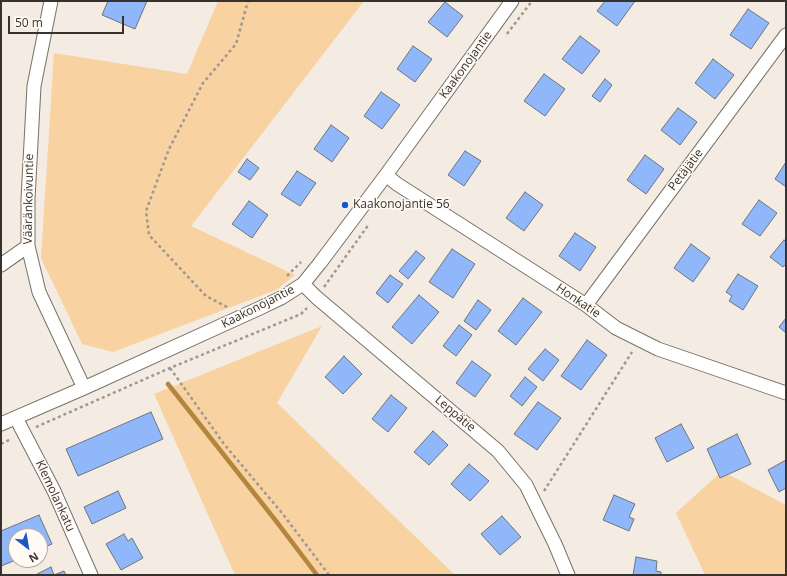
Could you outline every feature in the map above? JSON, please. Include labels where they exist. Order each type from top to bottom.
[{"type":"street","name":"Vääränkoivuntie","points":[[51,1],[34,86],[28,198],[28,246],[39,292],[84,388]]},
{"type":"street","name":"Kaakonojantie","points":[[1,424],[260,308],[281,298],[303,284],[386,175],[512,1]]},
{"type":"street","name":"Petäjätie","points":[[586,305],[786,35]]},
{"type":"street","name":"Honkatie","points":[[386,175],[397,184],[586,305],[616,328],[658,349],[786,393]]},
{"type":"street","points":[[1,265],[28,246]]},
{"type":"street","name":"Leppätie","points":[[303,284],[316,297],[498,451],[526,485],[555,544],[568,575]]},
{"type":"street","name":"Klemolankatu","points":[[16,418],[54,491],[91,575]]},
{"type":"path","points":[[231,310],[206,296],[149,235],[146,211],[169,149],[203,83],[236,44],[248,1]]},
{"type":"path","points":[[504,39],[532,1]]},
{"type":"path","points":[[1,443],[170,368],[301,314],[316,297],[373,218]]},
{"type":"path","points":[[282,280],[301,261]]},
{"type":"path","points":[[535,505],[640,340]]},
{"type":"path","points":[[170,368],[224,444],[282,513],[329,575]]},
{"type":"shaded area","points":[[218,1],[364,1],[191,226],[295,275],[276,290],[113,352],[82,344],[41,258],[54,53],[187,74]]},
{"type":"shaded area","points":[[322,326],[277,403],[455,575],[235,575],[154,394]]},
{"type":"shaded area","points":[[722,471],[786,505],[786,575],[705,575],[676,513]]},
{"type":"building","points":[[108,1],[147,1],[135,29],[102,15]]},
{"type":"building","points":[[605,1],[635,1],[617,26],[597,11]]},
{"type":"building","points":[[445,2],[463,16],[447,37],[428,22]]},
{"type":"building","points":[[748,9],[769,23],[751,49],[730,35]]},
{"type":"building","points":[[580,36],[600,51],[582,74],[562,59]]},
{"type":"building","points":[[413,46],[432,59],[415,82],[397,69]]},
{"type":"building","points":[[713,59],[734,75],[715,99],[695,83]]},
{"type":"building","points":[[544,74],[565,89],[545,116],[524,101]]},
{"type":"building","points":[[605,79],[612,85],[600,102],[592,96]]},
{"type":"building","points":[[381,92],[400,105],[382,129],[364,116]]},
{"type":"building","points":[[678,108],[697,122],[680,145],[661,130]]},
{"type":"building","points":[[331,125],[349,138],[332,162],[314,149]]},
{"type":"building","points":[[465,151],[481,161],[464,186],[448,175]]},
{"type":"building","points":[[645,155],[664,169],[646,194],[627,180]]},
{"type":"building","points":[[247,159],[259,168],[250,180],[238,172]]},
{"type":"building","points":[[786,162],[786,187],[775,179]]},
{"type":"building","points":[[297,171],[316,183],[300,206],[281,194]]},
{"type":"building","points":[[525,192],[543,205],[524,231],[506,218]]},
{"type":"building","points":[[759,200],[777,213],[760,236],[742,224]]},
{"type":"building","points":[[249,201],[268,215],[252,238],[232,224]]},
{"type":"building","points":[[575,233],[596,247],[580,271],[559,256]]},
{"type":"building","points":[[784,240],[786,242],[786,264],[783,267],[770,257]]},
{"type":"building","points":[[691,244],[710,258],[693,282],[674,268]]},
{"type":"building","points":[[452,249],[475,264],[453,298],[429,282]]},
{"type":"building","points":[[416,251],[425,258],[408,279],[399,271]]},
{"type":"building","points":[[738,274],[758,286],[743,310],[729,301],[732,296],[726,292]]},
{"type":"building","points":[[390,275],[403,284],[388,303],[376,293]]},
{"type":"building","points":[[419,295],[439,312],[412,344],[392,327]]},
{"type":"building","points":[[523,298],[542,312],[516,345],[498,331]]},
{"type":"building","points":[[478,300],[491,310],[476,330],[464,321]]},
{"type":"building","points":[[786,318],[786,333],[779,327]]},
{"type":"building","points":[[459,325],[472,335],[456,356],[443,346]]},
{"type":"building","points":[[587,340],[607,355],[581,390],[561,376]]},
{"type":"building","points":[[545,349],[559,360],[543,381],[528,369]]},
{"type":"building","points":[[344,356],[362,374],[343,394],[325,377]]},
{"type":"building","points":[[472,361],[491,375],[475,397],[456,383]]},
{"type":"building","points":[[525,377],[537,387],[522,406],[510,396]]},
{"type":"building","points":[[391,395],[407,408],[388,432],[372,419]]},
{"type":"building","points":[[538,402],[561,418],[537,450],[514,434]]},
{"type":"building","points":[[151,412],[163,439],[78,476],[66,449]]},
{"type":"building","points":[[681,424],[694,448],[667,462],[655,438]]},
{"type":"building","points":[[433,431],[448,445],[429,465],[414,452]]},
{"type":"building","points":[[737,434],[751,464],[720,478],[707,449]]},
{"type":"building","points":[[786,460],[786,488],[779,492],[768,470]]},
{"type":"building","points":[[469,464],[489,481],[470,501],[451,484]]},
{"type":"building","points":[[118,491],[126,508],[92,524],[84,507]]},
{"type":"building","points":[[614,495],[635,504],[629,517],[634,519],[629,531],[603,520]]},
{"type":"building","points":[[39,515],[45,528],[8,528]]},
{"type":"building","points":[[502,516],[521,537],[500,555],[481,534]]},
{"type":"building","points":[[8,528],[8,563],[1,566],[1,531]]},
{"type":"building","points":[[124,534],[128,541],[132,538],[143,558],[121,570],[106,544]]},
{"type":"building","points":[[48,535],[52,544],[48,546]]},
{"type":"building","points":[[636,557],[657,561],[656,571],[661,572],[661,575],[633,575]]},
{"type":"building","points":[[51,567],[54,575],[37,574]]},
{"type":"building","points":[[64,571],[66,575],[54,575]]},
{"type":"waterway","points":[[168,384],[317,575]]},
{"type":"place","name":"Kaakonojantie 56","points":[[345,205]]}]
